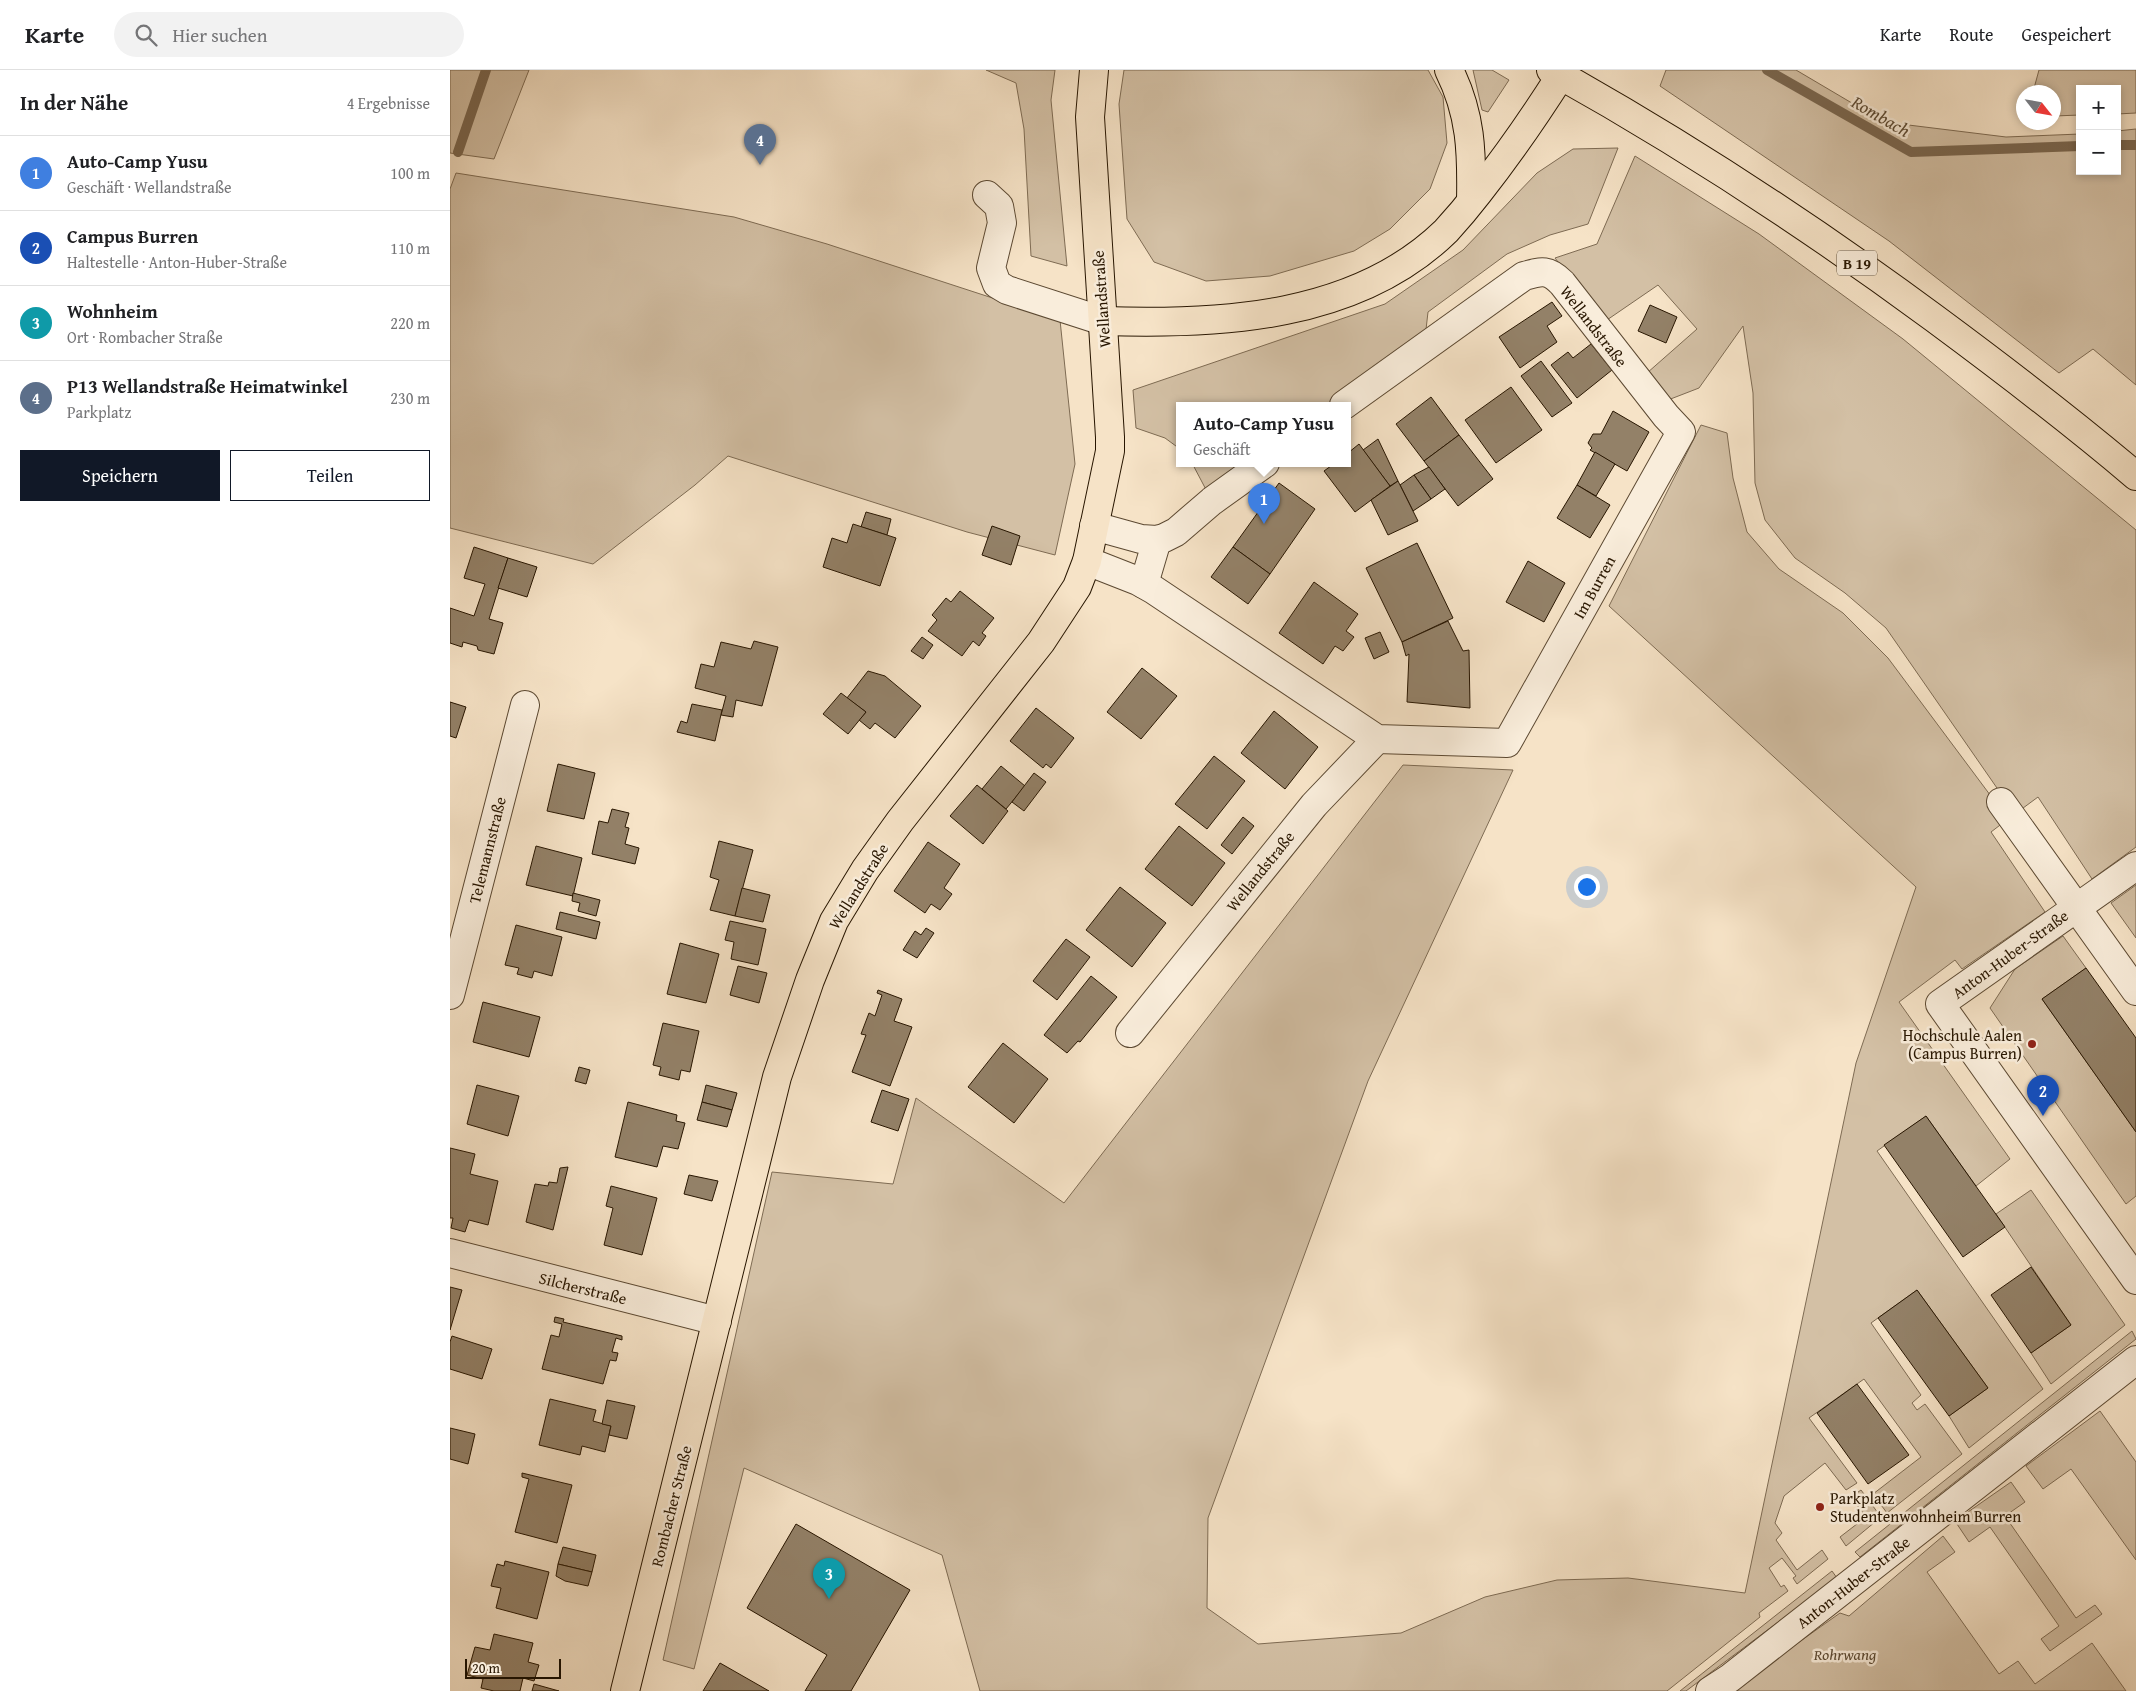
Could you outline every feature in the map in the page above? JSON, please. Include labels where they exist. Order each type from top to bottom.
[{"type":"main road","name":"Wellandstraße","points":[[717,1321],[778,1077],[810,980],[834,921],[865,870],[894,829],[1041,642],[1077,587],[1087,561],[1110,451],[1090,117],[1094,70]]},
{"type":"main road","points":[[1449,70],[1460,93],[1470,134],[1471,201]]},
{"type":"main road","points":[[1103,321],[1142,322],[1248,318],[1296,308],[1347,292],[1386,275],[1416,256],[1446,230],[1471,201],[1525,132],[1556,73]]},
{"type":"main road","name":"B 19","points":[[1556,73],[1714,168],[1888,285],[1998,366],[2136,476]]},
{"type":"main road","name":"Rombacher Straße","points":[[625,1691],[717,1321]]},
{"type":"street","points":[[987,195],[998,206],[1002,223],[991,268],[997,284],[1007,290],[1103,321]]},
{"type":"street","name":"Wellandstraße","points":[[1348,402],[1524,276],[1541,272],[1552,274],[1562,284],[1666,416],[1681,432]]},
{"type":"street","name":"Im Burren","points":[[1377,739],[1507,743],[1681,432]]},
{"type":"street","points":[[1094,526],[1142,539],[1157,540],[1176,532],[1212,501],[1259,467]]},
{"type":"street","points":[[1144,584],[1157,540]]},
{"type":"street","points":[[1087,561],[1144,584],[1377,739]]},
{"type":"street","name":"Telemannstraße","points":[[450,995],[524,705]]},
{"type":"street","name":"Wellandstraße","points":[[1130,1033],[1314,805],[1377,739]]},
{"type":"street","points":[[2001,802],[2136,991]]},
{"type":"street","name":"Anton-Huber-Straße","points":[[2136,866],[1940,1004],[2136,1280]]},
{"type":"street","name":"Silcherstraße","points":[[450,1252],[717,1321]]},
{"type":"street","name":"Anton-Huber-Straße","points":[[1710,1691],[1730,1678],[1857,1580],[2136,1360]]},
{"type":"green space","points":[[450,70],[529,70],[494,159],[450,153]]},
{"type":"green space","points":[[986,70],[1055,70],[1051,100],[1067,266],[1031,256],[1024,129],[1016,83]]},
{"type":"green space","points":[[1124,70],[1428,70],[1443,97],[1447,143],[1430,189],[1390,229],[1354,251],[1270,276],[1206,281],[1154,262],[1127,219],[1119,104]]},
{"type":"green space","points":[[1473,70],[1492,70],[1509,80],[1488,112],[1482,110]]},
{"type":"green space","points":[[1666,70],[1796,70],[1884,122],[2006,137],[2076,134],[2076,175],[2121,175],[2121,131],[2136,129],[2136,385],[2093,349],[2059,373],[1889,241],[1660,86]]},
{"type":"green space","points":[[2039,70],[2136,70],[2136,113],[2121,114],[2121,85],[2076,85],[2076,115],[2061,116],[2061,85],[2035,85]]},
{"type":"green space","points":[[1618,148],[1588,224],[1550,235],[1507,254],[1428,312],[1424,347],[1348,402],[1176,402],[1176,446],[1165,438],[1136,428],[1133,390],[1385,304],[1463,250],[1537,173],[1573,149]]},
{"type":"green space","points":[[1635,156],[1759,234],[1903,339],[2136,530],[2136,847],[2092,879],[2038,797],[2015,814],[1886,628],[1845,593],[1795,558],[1765,520],[1755,483],[1753,393],[1743,326],[1699,388],[1668,400],[1647,373],[1697,329],[1658,285],[1604,322],[1555,258],[1597,244]]},
{"type":"green space","points":[[456,173],[734,217],[827,244],[1060,320],[1075,464],[1055,555],[967,532],[728,456],[695,485],[593,564],[450,528],[450,189]]},
{"type":"green space","points":[[1701,425],[1727,433],[1733,478],[1747,532],[1779,569],[1843,613],[1888,658],[2008,819],[1991,832],[2045,912],[1962,969],[1955,960],[1899,1002],[2010,1159],[1976,1186],[1926,1116],[1877,1151],[2043,1389],[1969,1448],[1949,1416],[1988,1388],[1917,1290],[1871,1323],[1921,1395],[1912,1403],[1917,1410],[1925,1404],[1962,1454],[1887,1513],[1873,1494],[1921,1457],[1864,1379],[1809,1418],[1857,1483],[1846,1490],[1825,1463],[1784,1496],[1775,1523],[1782,1533],[1776,1540],[1797,1570],[1822,1550],[1828,1559],[1797,1584],[1793,1578],[1796,1576],[1782,1558],[1769,1568],[1781,1587],[1784,1585],[1788,1591],[1759,1613],[1760,1617],[1667,1691],[980,1691],[942,1555],[744,1468],[694,1669],[663,1660],[772,1172],[893,1184],[916,1098],[1064,1203],[1403,765],[1513,770],[1368,1081],[1208,1518],[1207,1608],[1258,1644],[1401,1633],[1485,1597],[1557,1580],[1628,1578],[1745,1593],[1856,1063],[1916,887],[1609,606]]},
{"type":"green space","points":[[1194,467],[1259,467],[1212,501]]},
{"type":"green space","points":[[2136,885],[2136,938],[2111,903]]},
{"type":"green space","points":[[2063,936],[2086,968],[2042,999],[2136,1132],[2136,1196],[2126,1204],[1990,1008],[2015,969]]},
{"type":"green space","points":[[2031,1190],[2125,1325],[2051,1384],[2031,1353],[2071,1325],[1996,1214]]},
{"type":"green space","points":[[2132,1331],[2136,1339],[1860,1557],[1855,1552]]},
{"type":"green space","points":[[2100,1411],[2136,1462],[2136,1560],[2071,1469],[2043,1489],[2026,1466]]},
{"type":"green space","points":[[2011,1482],[2025,1502],[2005,1516],[2076,1618],[2095,1605],[2102,1614],[2050,1651],[2041,1639],[2059,1626],[1990,1527],[1969,1542],[1955,1521]]},
{"type":"green space","points":[[1861,1490],[1881,1517],[1846,1546],[1840,1537],[1866,1517],[1851,1497]]},
{"type":"green space","name":"Rohrwang","points":[[1943,1536],[1955,1552],[1927,1572],[1999,1674],[2018,1661],[2035,1684],[2092,1643],[2126,1691],[1730,1691],[1840,1613],[1849,1616]]},
{"type":"green space","points":[[1832,1571],[1837,1578],[1686,1691],[1680,1691]]},
{"type":"building","points":[[1552,302],[1562,316],[1547,326],[1557,342],[1520,368],[1499,337]]},
{"type":"building","points":[[1650,305],[1677,317],[1666,343],[1638,331]]},
{"type":"building","points":[[1591,344],[1612,370],[1577,398],[1551,365],[1568,352],[1573,358]]},
{"type":"building","points":[[1541,361],[1572,403],[1552,417],[1521,376]]},
{"type":"building","points":[[1511,387],[1542,430],[1496,463],[1465,420]]},
{"type":"building","points":[[1431,397],[1459,435],[1424,461],[1396,424]]},
{"type":"building","points":[[1613,411],[1649,432],[1627,471],[1590,450],[1592,448],[1588,443],[1593,434],[1601,434]]},
{"type":"building","points":[[1459,435],[1493,479],[1458,506],[1424,461]]},
{"type":"building","points":[[1378,439],[1398,481],[1390,486],[1363,450]]},
{"type":"building","points":[[1359,444],[1390,486],[1355,512],[1324,471],[1330,467],[1351,467],[1351,451]]},
{"type":"building","points":[[1595,452],[1615,464],[1596,496],[1577,485]]},
{"type":"building","points":[[1429,467],[1445,489],[1431,499],[1414,475]]},
{"type":"building","points":[[1414,475],[1431,499],[1413,511],[1400,485]]},
{"type":"building","points":[[1398,481],[1418,521],[1388,535],[1371,500]]},
{"type":"building","points":[[1279,483],[1315,509],[1270,574],[1233,547]]},
{"type":"building","points":[[1577,485],[1610,505],[1590,538],[1557,518]]},
{"type":"building","points":[[866,512],[891,519],[887,535],[861,527]]},
{"type":"building","points":[[853,524],[896,538],[880,586],[823,567],[832,538],[847,543]]},
{"type":"building","points":[[992,526],[1020,536],[1011,565],[982,555]]},
{"type":"building","points":[[1417,543],[1453,618],[1402,642],[1366,568]]},
{"type":"building","points":[[474,547],[508,558],[489,619],[503,623],[494,654],[478,650],[477,646],[463,642],[462,647],[450,643],[450,608],[474,616],[485,584],[464,578]]},
{"type":"building","points":[[1233,547],[1270,574],[1248,604],[1211,577]]},
{"type":"building","points":[[508,558],[537,567],[527,597],[498,588]]},
{"type":"building","points":[[1528,561],[1565,583],[1544,622],[1506,602]]},
{"type":"building","points":[[1314,582],[1358,614],[1346,631],[1354,637],[1343,651],[1335,646],[1323,664],[1279,633]]},
{"type":"building","points":[[960,591],[994,618],[982,633],[986,636],[979,646],[973,641],[962,656],[928,631],[937,620],[932,615],[946,598],[951,602]]},
{"type":"building","points":[[1448,621],[1463,651],[1469,650],[1470,708],[1407,702],[1409,654],[1406,656],[1402,642]]},
{"type":"building","points":[[1380,632],[1389,652],[1374,659],[1365,638]]},
{"type":"building","points":[[922,637],[933,645],[923,659],[911,651]]},
{"type":"building","points":[[754,641],[778,647],[762,706],[736,700],[733,717],[721,715],[726,696],[695,688],[701,664],[714,667],[721,642],[751,649]]},
{"type":"building","points":[[1142,668],[1177,696],[1141,739],[1107,712]]},
{"type":"building","points":[[868,671],[885,676],[921,706],[895,738],[875,723],[870,729],[859,720],[866,712],[847,698]]},
{"type":"building","points":[[841,693],[866,712],[848,734],[823,714]]},
{"type":"building","points":[[450,702],[466,707],[456,738],[450,736]]},
{"type":"building","points":[[692,704],[722,710],[715,741],[677,732],[681,721],[687,723]]},
{"type":"building","points":[[1036,708],[1074,738],[1051,768],[1046,764],[1043,768],[1010,741]]},
{"type":"building","points":[[1274,711],[1318,747],[1285,789],[1241,753]]},
{"type":"building","points":[[1214,756],[1245,781],[1207,829],[1175,804]]},
{"type":"building","points":[[558,764],[595,773],[584,819],[547,811]]},
{"type":"building","points":[[1001,766],[1025,786],[1006,809],[982,789]]},
{"type":"building","points":[[1034,773],[1046,782],[1024,811],[1012,802]]},
{"type":"building","points":[[977,785],[1008,811],[983,844],[950,816]]},
{"type":"building","points":[[612,809],[629,813],[625,827],[629,828],[625,844],[639,848],[635,864],[592,854],[599,821],[608,823]]},
{"type":"building","points":[[1243,817],[1254,826],[1232,854],[1221,845]]},
{"type":"building","points":[[1179,826],[1225,863],[1192,906],[1145,869]]},
{"type":"building","points":[[719,841],[753,850],[735,916],[710,910],[719,880],[710,877]]},
{"type":"building","points":[[928,842],[960,864],[944,888],[952,894],[940,910],[931,904],[925,913],[894,891]]},
{"type":"building","points":[[536,846],[582,858],[573,896],[526,885]]},
{"type":"building","points":[[1120,887],[1166,923],[1132,967],[1086,930]]},
{"type":"building","points":[[742,888],[770,895],[763,922],[735,916]]},
{"type":"building","points":[[573,893],[600,900],[596,916],[578,911],[580,903],[572,901]]},
{"type":"building","points":[[560,912],[600,922],[596,939],[556,929]]},
{"type":"building","points":[[730,921],[766,929],[758,965],[731,959],[734,942],[725,940]]},
{"type":"building","points":[[516,925],[562,937],[552,976],[534,971],[532,978],[517,974],[519,968],[505,965]]},
{"type":"building","points":[[926,928],[934,933],[917,958],[903,950],[915,931],[921,935]]},
{"type":"building","points":[[1066,939],[1090,957],[1057,1000],[1033,981]]},
{"type":"building","points":[[680,943],[719,954],[706,1003],[667,994]]},
{"type":"building","points":[[738,966],[767,973],[759,1003],[730,995]]},
{"type":"building","points":[[2086,968],[2136,1038],[2136,1132],[2042,999]]},
{"type":"building","points":[[1091,976],[1117,997],[1080,1042],[1078,1041],[1067,1053],[1044,1035]]},
{"type":"building","points":[[878,990],[902,999],[894,1021],[912,1027],[890,1086],[852,1072],[866,1035],[861,1034],[869,1013],[875,1016],[882,995],[877,993]]},
{"type":"building","points":[[483,1002],[540,1017],[529,1057],[473,1042]]},
{"type":"building","points":[[663,1023],[699,1031],[690,1072],[681,1070],[679,1080],[659,1075],[661,1067],[653,1065]]},
{"type":"building","points":[[1003,1043],[1048,1079],[1014,1123],[968,1087]]},
{"type":"building","points":[[579,1067],[590,1070],[586,1084],[575,1081]]},
{"type":"building","points":[[477,1085],[519,1096],[508,1136],[467,1124]]},
{"type":"building","points":[[706,1085],[737,1093],[732,1110],[702,1102]]},
{"type":"building","points":[[882,1090],[909,1099],[898,1131],[871,1122]]},
{"type":"building","points":[[628,1102],[677,1115],[676,1121],[685,1123],[678,1149],[663,1146],[657,1167],[615,1157]]},
{"type":"building","points":[[702,1102],[732,1110],[727,1127],[697,1120]]},
{"type":"building","points":[[1926,1116],[2005,1227],[1963,1257],[1884,1145]]},
{"type":"building","points":[[450,1148],[475,1154],[470,1174],[498,1181],[488,1225],[469,1220],[465,1232],[451,1228],[453,1218],[450,1218]]},
{"type":"building","points":[[568,1167],[553,1230],[526,1222],[535,1184],[548,1186],[549,1182],[557,1183],[560,1168]]},
{"type":"building","points":[[689,1175],[718,1181],[712,1201],[684,1194]]},
{"type":"building","points":[[611,1186],[657,1198],[642,1255],[604,1245],[613,1208],[606,1206]]},
{"type":"building","points":[[2031,1267],[2071,1325],[2031,1353],[1991,1295]]},
{"type":"building","points":[[450,1287],[462,1290],[450,1330]]},
{"type":"building","points":[[1917,1290],[1988,1388],[1949,1416],[1878,1318]]},
{"type":"building","points":[[555,1317],[564,1319],[563,1322],[622,1336],[622,1340],[616,1338],[612,1352],[618,1353],[616,1361],[610,1360],[603,1384],[542,1369],[551,1335],[559,1337],[562,1324],[554,1322]]},
{"type":"building","points":[[452,1336],[492,1349],[482,1379],[450,1369],[450,1342]]},
{"type":"building","points":[[1857,1384],[1909,1455],[1868,1484],[1817,1413]]},
{"type":"building","points":[[550,1399],[596,1410],[593,1421],[611,1426],[605,1452],[582,1446],[580,1455],[539,1445]]},
{"type":"building","points":[[607,1400],[635,1406],[627,1439],[609,1435],[611,1426],[602,1424]]},
{"type":"building","points":[[450,1428],[475,1434],[468,1464],[450,1459]]},
{"type":"building","points":[[522,1473],[572,1485],[557,1543],[515,1532],[529,1479],[522,1477]]},
{"type":"building","points":[[796,1524],[910,1590],[851,1691],[805,1691],[827,1655],[747,1608]]},
{"type":"building","points":[[563,1547],[596,1555],[592,1572],[558,1564]]},
{"type":"building","points":[[505,1561],[549,1572],[537,1619],[496,1608],[501,1588],[491,1586],[497,1564],[504,1566]]},
{"type":"building","points":[[558,1564],[592,1572],[588,1586],[565,1581],[556,1576]]},
{"type":"building","points":[[494,1634],[533,1643],[528,1662],[539,1665],[534,1681],[523,1678],[520,1691],[494,1691],[481,1688],[483,1679],[467,1675],[475,1647],[490,1650]]},
{"type":"building","points":[[720,1663],[769,1691],[703,1691]]},
{"type":"building","points":[[534,1684],[559,1691],[532,1691]]},
{"type":"waterway","points":[[458,152],[486,70]]},
{"type":"waterway","name":"Rombach","points":[[1767,70],[1911,152],[2076,146]]},
{"type":"waterway","name":"Rombach","points":[[2121,145],[2136,145]]},
{"type":"place","name":"P13 Wellandstraße Heimatwinkel","points":[[760,165]]},
{"type":"place","name":"Auto-Camp Yusu","points":[[1264,524]]},
{"type":"place","name":"Hochschule Aalen (Campus Burren)","points":[[2032,1044]]},
{"type":"place","name":"Campus Burren","points":[[2043,1116]]},
{"type":"place","name":"Parkplatz Studentenwohnheim Burren","points":[[1820,1507]]},
{"type":"place","name":"Wohnheim","points":[[829,1599]]}]
